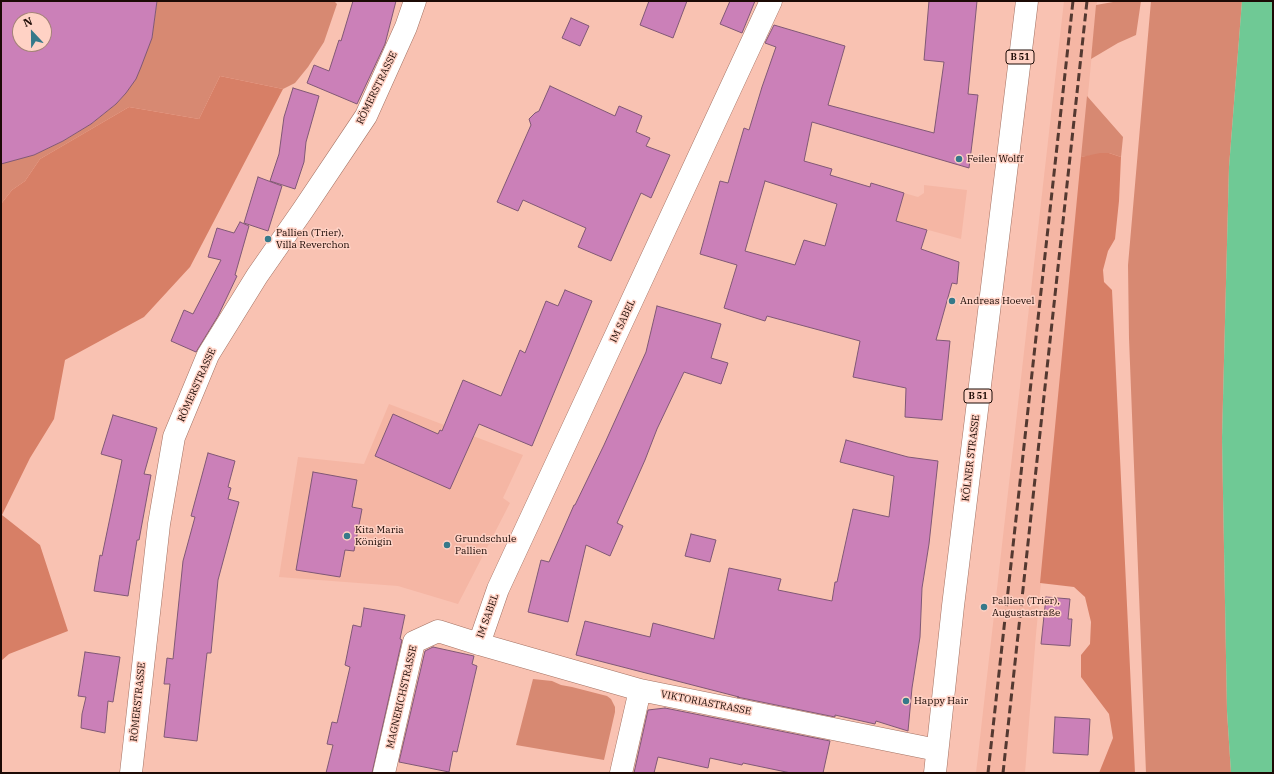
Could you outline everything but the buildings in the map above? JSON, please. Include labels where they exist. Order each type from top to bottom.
[{"type":"street","name":"RÖMERSTRASSE","points":[[131,773],[159,524],[174,437],[208,355],[257,276],[366,116],[406,27],[415,1]]},
{"type":"street","name":"IM SABEL","points":[[478,644],[498,590],[771,1]]},
{"type":"street","name":"KÖLNER STRASSE","points":[[934,773],[1027,1]]},
{"type":"street","name":"MAGNERICHSTRASSE","points":[[384,773],[414,642],[438,631],[478,644]]},
{"type":"street","name":"VIKTORIASTRASSE","points":[[478,644],[640,690],[937,750]]},
{"type":"street","points":[[621,773],[640,690]]},
{"type":"shaded area","points":[[74,1],[6,162],[34,155],[63,141],[91,124],[116,104],[126,93],[135,79],[152,38],[157,1],[336,1],[335,2],[337,4],[324,42],[308,67],[295,83],[283,89],[220,76],[199,119],[129,107],[40,159],[25,181],[12,190],[1,204],[1,76],[15,52],[52,52],[52,33]]},
{"type":"shaded area","points":[[1064,1],[1097,1],[1036,634],[1025,773],[976,773]]},
{"type":"shaded area","points":[[1114,1],[1141,1],[1136,35],[1118,43],[1091,59],[1096,5]]},
{"type":"shaded area","points":[[1151,1],[1242,1],[1229,167],[1222,438],[1227,711],[1231,773],[1146,773],[1129,338],[1128,265]]},
{"type":"shaded area","points":[[1242,1],[1273,1],[1273,773],[1231,773],[1227,711],[1222,438],[1229,167]]},
{"type":"shaded area","points":[[220,76],[283,89],[190,267],[144,317],[65,360],[54,419],[30,458],[2,515],[40,545],[68,631],[9,654],[1,661],[1,204],[12,190],[25,181],[40,159],[129,107],[199,119]]},
{"type":"shaded area","points":[[1087,96],[1123,137],[1121,157],[1109,153],[1081,157]]},
{"type":"shaded area","points":[[1100,153],[1109,153],[1121,157],[1119,201],[1115,239],[1108,251],[1103,270],[1104,282],[1112,290],[1135,773],[1099,773],[1113,738],[1109,714],[1081,677],[1081,655],[1090,644],[1091,622],[1085,597],[1074,587],[1040,583],[1081,157]]},
{"type":"shaded area","points":[[924,185],[967,190],[961,239],[896,221],[904,193],[918,197],[924,193]]},
{"type":"shaded area","points":[[389,404],[523,455],[503,498],[510,503],[458,604],[398,586],[279,577],[298,457],[364,464]]},
{"type":"shaded area","points":[[533,679],[552,681],[561,685],[607,696],[611,699],[615,707],[615,712],[604,760],[516,745]]},
{"type":"railway","points":[[988,773],[1073,1]]},
{"type":"railway","points":[[1003,773],[1087,1]]},
{"type":"place","name":"Feilen Wolff","points":[[959,159]]},
{"type":"place","name":"Pallien (Trier), Villa Reverchon","points":[[268,239]]},
{"type":"place","name":"Andreas Hoevel","points":[[952,301]]},
{"type":"place","name":"Kita Maria Königin","points":[[347,536]]},
{"type":"place","name":"Grundschule Pallien","points":[[447,545]]},
{"type":"place","name":"Pallien (Trier), Augustastraße","points":[[984,607]]},
{"type":"place","name":"Happy Hair","points":[[906,701]]}]
